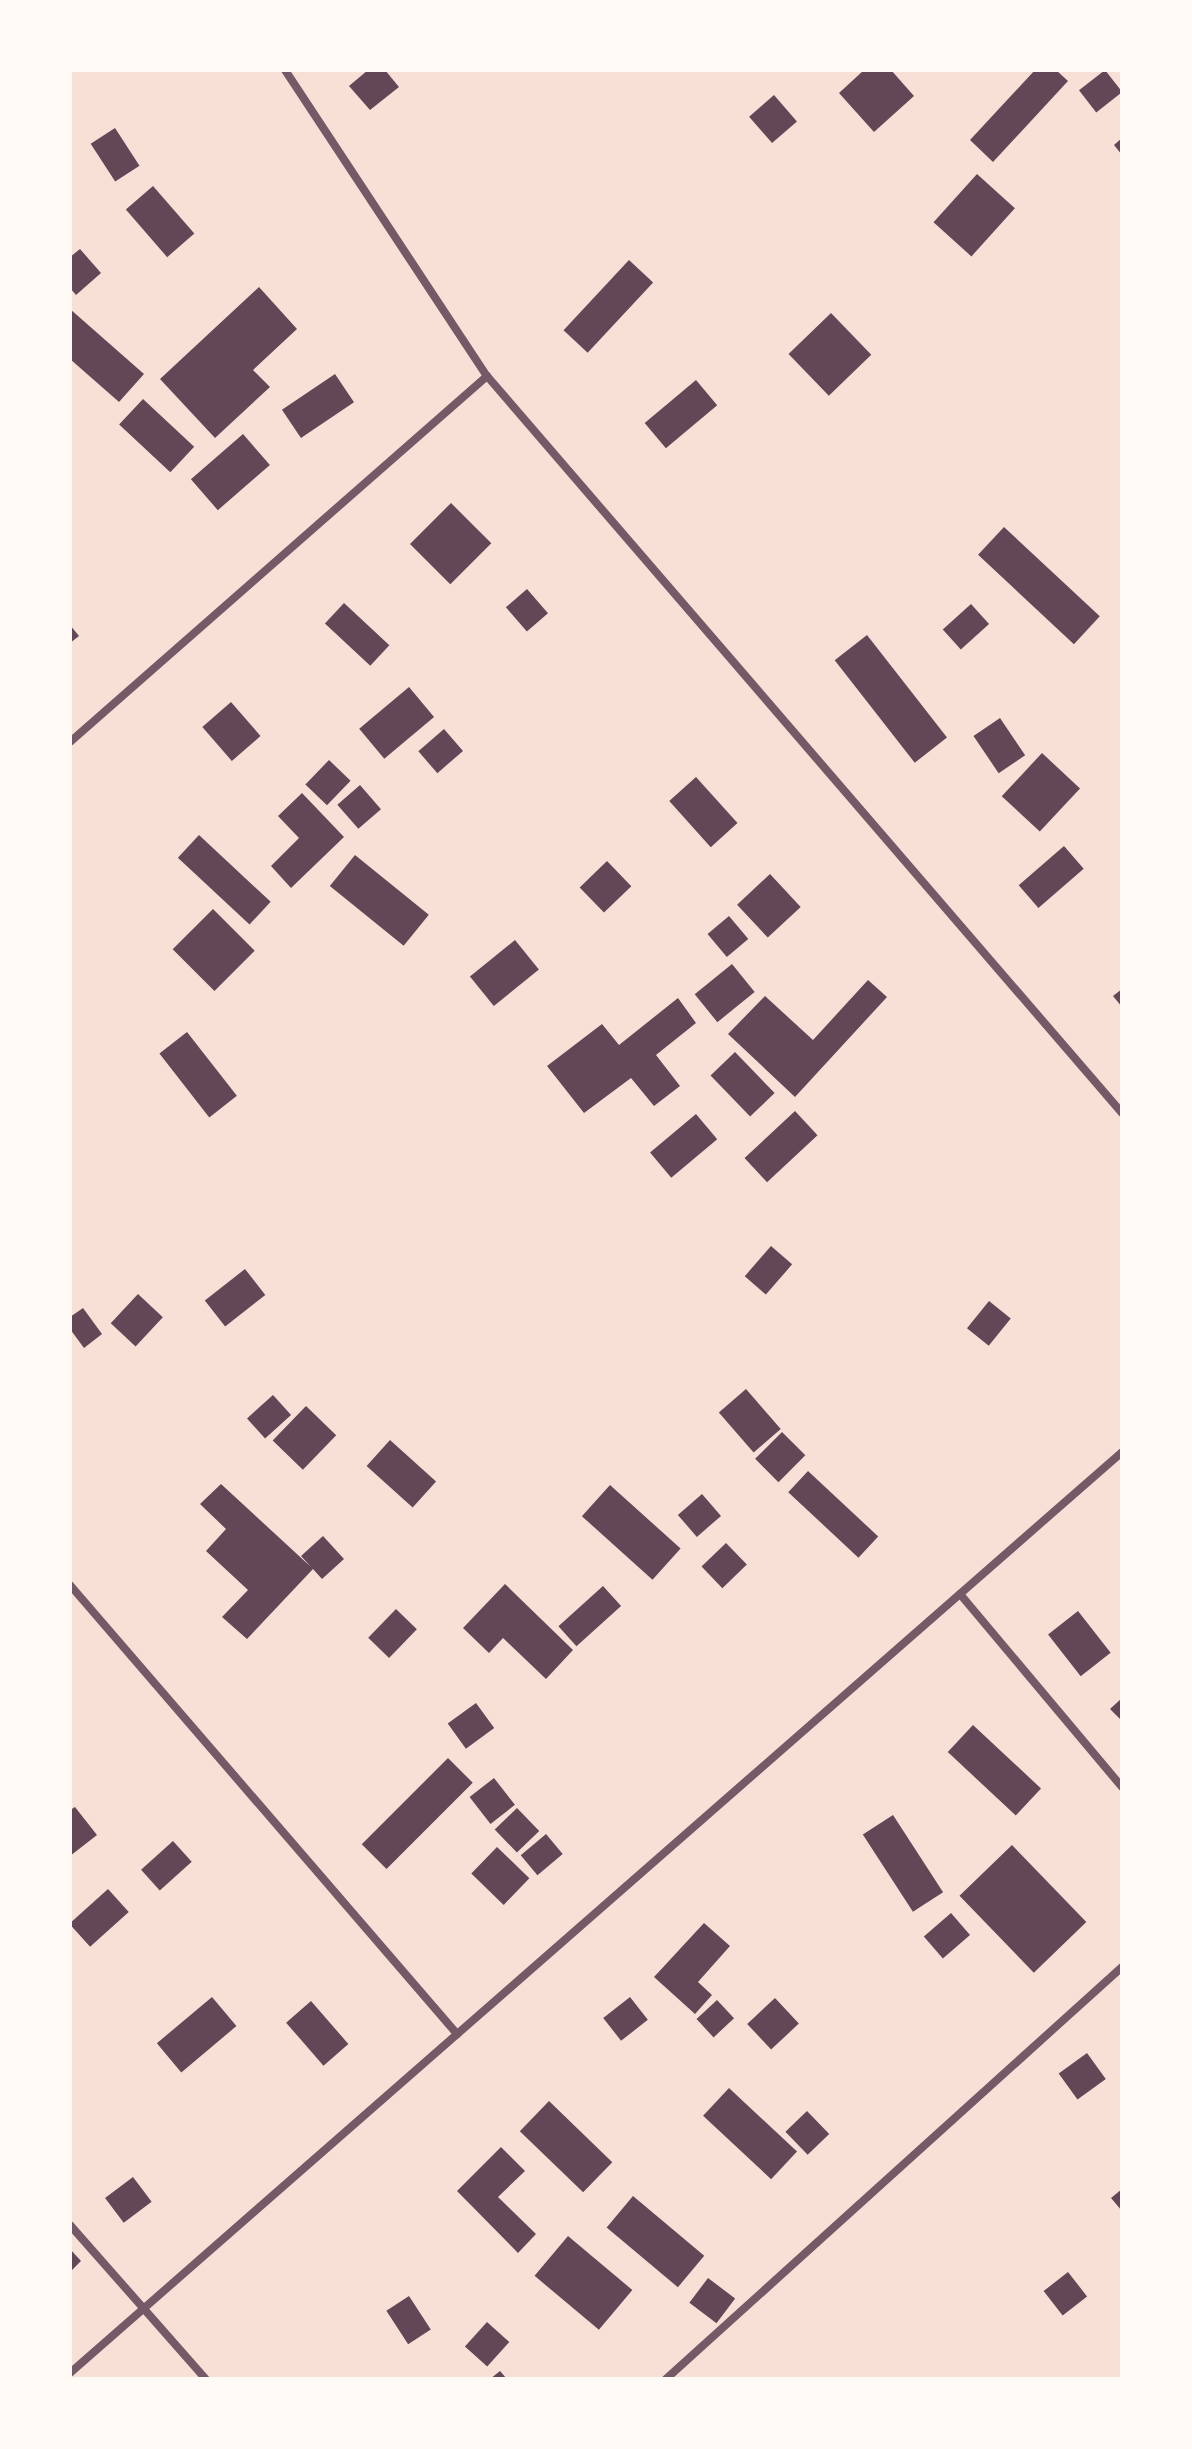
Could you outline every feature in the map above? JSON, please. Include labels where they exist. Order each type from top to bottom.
[{"type":"street","points":[[285,70],[487,376],[1122,1113]]},
{"type":"street","points":[[70,742],[487,376]]},
{"type":"street","points":[[70,2373],[1122,1452]]},
{"type":"street","points":[[70,1585],[457,2034]]},
{"type":"street","points":[[960,1594],[1122,1787]]},
{"type":"street","points":[[666,2379],[1122,1967]]},
{"type":"street","points":[[70,2225],[206,2379]]},
{"type":"building","points":[[368,70],[385,70],[399,87],[370,110],[349,86]]},
{"type":"building","points":[[864,70],[891,70],[914,96],[874,132],[839,93]]},
{"type":"building","points":[[1035,70],[1056,70],[1068,81],[993,162],[970,140]]},
{"type":"building","points":[[1105,70],[1122,92],[1096,112],[1079,90]]},
{"type":"building","points":[[774,95],[797,121],[772,143],[749,117]]},
{"type":"building","points":[[115,128],[140,166],[115,182],[91,144]]},
{"type":"building","points":[[1122,138],[1122,155],[1114,145]]},
{"type":"building","points":[[977,174],[1015,208],[971,256],[934,222]]},
{"type":"building","points":[[153,186],[194,234],[167,257],[126,210]]},
{"type":"building","points":[[80,249],[101,273],[76,295],[70,288],[70,257]]},
{"type":"building","points":[[629,260],[653,283],[588,353],[564,330]]},
{"type":"building","points":[[259,287],[297,329],[253,370],[270,387],[215,438],[160,379]]},
{"type":"building","points":[[70,309],[144,374],[119,402],[70,359]]},
{"type":"building","points":[[831,313],[871,355],[829,396],[789,354]]},
{"type":"building","points":[[335,374],[354,402],[301,438],[282,410]]},
{"type":"building","points":[[696,380],[717,405],[666,448],[645,423]]},
{"type":"building","points":[[143,399],[194,447],[170,472],[119,425]]},
{"type":"building","points":[[243,434],[270,465],[218,510],[191,479]]},
{"type":"building","points":[[451,503],[491,543],[450,584],[410,544]]},
{"type":"building","points":[[1004,527],[1100,616],[1074,644],[978,555]]},
{"type":"building","points":[[527,589],[548,613],[527,632],[506,607]]},
{"type":"building","points":[[344,603],[389,645],[370,666],[325,623]]},
{"type":"building","points":[[971,604],[989,624],[961,649],[943,629]]},
{"type":"building","points":[[70,625],[79,636],[70,643]]},
{"type":"building","points":[[867,635],[947,737],[915,763],[835,660]]},
{"type":"building","points":[[409,687],[434,717],[384,759],[359,729]]},
{"type":"building","points":[[231,702],[261,736],[232,761],[202,727]]},
{"type":"building","points":[[1000,718],[1025,755],[999,773],[973,736]]},
{"type":"building","points":[[444,729],[463,751],[437,773],[418,751]]},
{"type":"building","points":[[1042,753],[1080,788],[1040,832],[1002,796]]},
{"type":"building","points":[[329,760],[351,781],[327,805],[305,784]]},
{"type":"building","points":[[696,777],[737,823],[711,847],[669,801]]},
{"type":"building","points":[[360,785],[381,809],[358,829],[337,805]]},
{"type":"building","points":[[302,793],[344,837],[291,888],[271,866],[299,838],[278,816]]},
{"type":"building","points":[[199,835],[271,902],[250,925],[178,858]]},
{"type":"building","points":[[1064,846],[1084,869],[1038,908],[1019,885]]},
{"type":"building","points":[[355,855],[429,915],[404,946],[330,886]]},
{"type":"building","points":[[607,861],[631,886],[604,913],[580,887]]},
{"type":"building","points":[[770,874],[801,907],[768,938],[737,905]]},
{"type":"building","points":[[213,909],[255,951],[214,991],[173,949]]},
{"type":"building","points":[[729,916],[748,939],[727,957],[708,934]]},
{"type":"building","points":[[515,940],[539,970],[494,1006],[470,977]]},
{"type":"building","points":[[732,964],[755,992],[717,1022],[695,994]]},
{"type":"building","points":[[868,980],[887,997],[795,1097],[728,1034],[765,996],[813,1040]]},
{"type":"building","points":[[1122,989],[1122,1007],[1113,996]]},
{"type":"building","points":[[678,998],[696,1023],[656,1055],[680,1086],[654,1106],[631,1078],[584,1113],[547,1066],[602,1024],[619,1045]]},
{"type":"building","points":[[187,1032],[237,1096],[209,1117],[159,1054]]},
{"type":"building","points":[[735,1052],[775,1093],[750,1117],[711,1076]]},
{"type":"building","points":[[795,1111],[818,1135],[767,1182],[745,1158]]},
{"type":"building","points":[[696,1114],[717,1139],[671,1178],[650,1153]]},
{"type":"building","points":[[771,1246],[792,1264],[766,1295],[745,1276]]},
{"type":"building","points":[[245,1269],[265,1295],[225,1326],[205,1300]]},
{"type":"building","points":[[138,1294],[163,1317],[136,1346],[111,1323]]},
{"type":"building","points":[[989,1301],[1011,1319],[989,1346],[967,1328]]},
{"type":"building","points":[[83,1308],[102,1334],[84,1348],[70,1329],[70,1317]]},
{"type":"building","points":[[746,1389],[781,1429],[754,1453],[719,1413]]},
{"type":"building","points":[[273,1395],[291,1415],[265,1438],[247,1418]]},
{"type":"building","points":[[306,1406],[336,1435],[303,1470],[273,1441]]},
{"type":"building","points":[[782,1432],[805,1455],[778,1482],[755,1459]]},
{"type":"building","points":[[390,1440],[436,1481],[413,1507],[367,1466]]},
{"type":"building","points":[[808,1471],[878,1536],[858,1558],[788,1492]]},
{"type":"building","points":[[221,1484],[311,1567],[301,1556],[323,1536],[344,1559],[322,1579],[313,1569],[247,1639],[222,1617],[248,1590],[206,1551],[226,1529],[200,1504]]},
{"type":"building","points":[[610,1485],[681,1549],[652,1580],[582,1516]]},
{"type":"building","points":[[702,1494],[721,1516],[697,1537],[678,1515]]},
{"type":"building","points":[[726,1543],[747,1565],[722,1588],[702,1567]]},
{"type":"building","points":[[505,1584],[573,1650],[546,1679],[503,1638],[489,1653],[463,1628]]},
{"type":"building","points":[[603,1586],[621,1606],[576,1646],[558,1626]]},
{"type":"building","points":[[396,1609],[417,1629],[389,1658],[368,1638]]},
{"type":"building","points":[[1078,1611],[1111,1653],[1081,1676],[1048,1634]]},
{"type":"building","points":[[1122,1698],[1122,1721],[1110,1709]]},
{"type":"building","points":[[476,1703],[494,1728],[466,1749],[448,1724]]},
{"type":"building","points":[[973,1725],[1041,1788],[1016,1815],[948,1752]]},
{"type":"building","points":[[448,1758],[473,1783],[386,1869],[362,1844]]},
{"type":"building","points":[[494,1778],[515,1805],[491,1824],[470,1797]]},
{"type":"building","points":[[75,1807],[97,1835],[70,1856],[70,1810]]},
{"type":"building","points":[[517,1808],[539,1831],[517,1853],[495,1830]]},
{"type":"building","points":[[893,1815],[943,1892],[913,1912],[863,1835]]},
{"type":"building","points":[[546,1834],[563,1854],[537,1875],[521,1855]]},
{"type":"building","points":[[173,1841],[192,1862],[160,1891],[141,1870]]},
{"type":"building","points":[[1012,1845],[1086,1922],[1034,1973],[959,1896]]},
{"type":"building","points":[[497,1847],[529,1878],[504,1905],[471,1874]]},
{"type":"building","points":[[108,1889],[129,1912],[90,1947],[70,1923]]},
{"type":"building","points":[[951,1913],[970,1935],[943,1959],[924,1937]]},
{"type":"building","points":[[704,1923],[730,1946],[698,1982],[712,1995],[695,2014],[654,1977]]},
{"type":"building","points":[[212,1997],[236,2026],[181,2072],[157,2043]]},
{"type":"building","points":[[630,1997],[648,2020],[621,2041],[603,2018]]},
{"type":"building","points":[[775,1998],[799,2024],[771,2050],[747,2024]]},
{"type":"building","points":[[717,2000],[734,2018],[714,2037],[697,2019]]},
{"type":"building","points":[[311,2001],[348,2044],[323,2066],[286,2023]]},
{"type":"building","points":[[1087,2053],[1106,2079],[1077,2099],[1059,2074]]},
{"type":"building","points":[[729,2088],[797,2151],[771,2179],[703,2116]]},
{"type":"building","points":[[549,2101],[612,2162],[583,2192],[520,2131]]},
{"type":"building","points":[[807,2111],[829,2134],[808,2155],[785,2132]]},
{"type":"building","points":[[501,2147],[525,2171],[498,2197],[536,2234],[518,2253],[457,2191]]},
{"type":"building","points":[[133,2177],[152,2202],[124,2223],[105,2198]]},
{"type":"building","points":[[1122,2189],[1122,2211],[1111,2198]]},
{"type":"building","points":[[633,2196],[704,2256],[678,2287],[607,2227]]},
{"type":"building","points":[[568,2236],[632,2290],[599,2330],[535,2276]]},
{"type":"building","points":[[70,2249],[81,2261],[70,2272]]},
{"type":"building","points":[[1068,2272],[1087,2296],[1063,2316],[1044,2291]]},
{"type":"building","points":[[708,2278],[735,2298],[716,2323],[689,2303]]},
{"type":"building","points":[[409,2296],[431,2330],[408,2344],[386,2311]]},
{"type":"building","points":[[487,2322],[509,2342],[487,2367],[465,2347]]},
{"type":"building","points":[[500,2371],[507,2379],[490,2379]]}]
